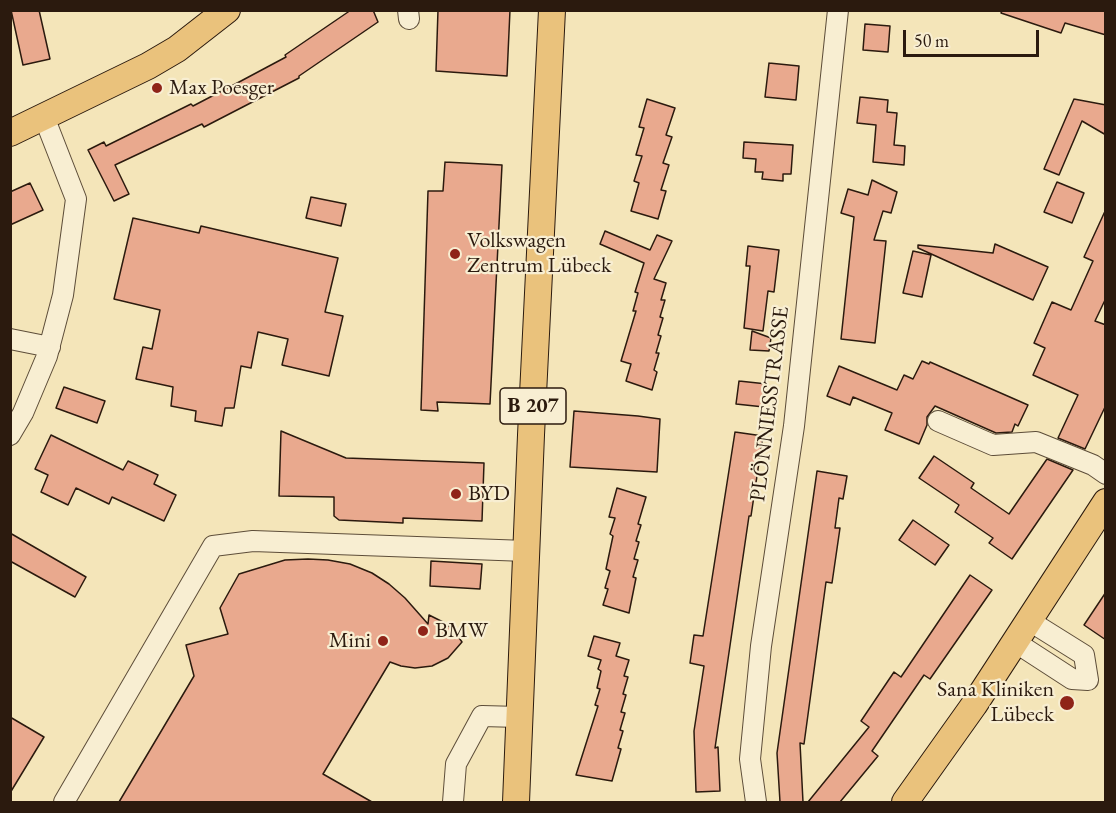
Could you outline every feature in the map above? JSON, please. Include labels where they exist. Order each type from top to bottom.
[{"type":"main road","points":[[10,133],[148,66],[177,49],[227,10]]},
{"type":"main road","name":"B 207","points":[[516,802],[552,10]]},
{"type":"main road","points":[[905,802],[954,734],[1106,502]]},
{"type":"street","name":"PLÖNNIESSTRASSE","points":[[756,802],[750,759],[761,646],[794,426],[838,10]]},
{"type":"street","points":[[10,435],[23,413],[50,347],[63,295],[76,199],[44,117]]},
{"type":"street","points":[[10,339],[50,347]]},
{"type":"street","points":[[938,421],[993,445],[1036,442],[1093,465],[1106,474]]},
{"type":"street","points":[[64,802],[213,546],[253,541],[526,551]]},
{"type":"street","points":[[1015,642],[1080,679],[1084,655],[1028,620]]},
{"type":"street","points":[[453,802],[456,764],[482,716],[519,717]]},
{"type":"building","points":[[11,10],[39,10],[50,59],[23,65]]},
{"type":"building","points":[[351,10],[373,10],[378,22],[299,78],[204,127],[202,124],[115,165],[129,194],[114,201],[88,150],[104,142],[106,146],[241,81],[286,57],[285,55]]},
{"type":"building","points":[[438,10],[510,10],[507,76],[436,71]]},
{"type":"building","points":[[1002,10],[1106,10],[1106,35],[1065,23],[1061,33],[1001,13]]},
{"type":"building","points":[[865,24],[890,26],[888,52],[863,50]]},
{"type":"building","points":[[769,63],[799,66],[796,100],[765,97]]},
{"type":"building","points":[[860,97],[888,100],[887,112],[897,113],[894,145],[905,146],[904,165],[873,162],[876,125],[857,123]]},
{"type":"building","points":[[647,99],[675,108],[666,135],[672,137],[663,163],[669,165],[661,190],[666,191],[658,219],[631,211],[639,183],[634,181],[642,156],[636,155],[644,128],[639,127]]},
{"type":"building","points":[[1074,99],[1106,105],[1106,135],[1082,121],[1059,175],[1044,169]]},
{"type":"building","points":[[744,142],[793,145],[791,174],[783,174],[783,181],[762,179],[763,172],[755,172],[756,159],[743,158]]},
{"type":"building","points":[[445,162],[502,165],[490,404],[437,402],[438,411],[421,410],[428,191],[443,191]]},
{"type":"building","points":[[872,180],[897,192],[891,213],[883,211],[874,240],[886,241],[875,343],[841,339],[854,217],[841,213],[848,189],[868,195]]},
{"type":"building","points":[[1057,182],[1084,193],[1072,223],[1044,212]]},
{"type":"building","points":[[30,183],[43,210],[10,225],[10,192]]},
{"type":"building","points":[[311,197],[346,204],[341,226],[306,218]]},
{"type":"building","points":[[1106,209],[1106,298],[1095,321],[1106,325],[1106,405],[1085,449],[1058,438],[1078,395],[1033,375],[1045,348],[1034,343],[1052,302],[1071,310],[1093,261],[1084,257]]},
{"type":"building","points":[[133,218],[199,233],[201,226],[338,258],[325,312],[343,316],[329,376],[282,365],[288,339],[258,332],[251,368],[241,366],[234,408],[225,408],[222,426],[195,421],[196,411],[171,406],[173,387],[136,379],[143,347],[152,349],[160,310],[114,299]]},
{"type":"building","points":[[605,231],[650,250],[657,235],[672,241],[654,279],[666,283],[661,300],[665,300],[660,317],[663,318],[658,335],[661,336],[656,353],[659,353],[654,370],[657,372],[652,390],[626,381],[631,364],[621,361],[636,311],[633,311],[638,293],[635,292],[644,263],[600,244]]},
{"type":"building","points":[[995,244],[1048,267],[1033,300],[918,248],[918,245],[993,253]]},
{"type":"building","points":[[748,246],[779,250],[774,292],[768,291],[763,331],[744,328],[750,266],[746,266]]},
{"type":"building","points":[[913,251],[931,255],[922,297],[903,293]]},
{"type":"building","points":[[752,331],[771,338],[769,351],[750,350]]},
{"type":"building","points":[[922,361],[929,364],[930,362],[1028,405],[1018,426],[1015,424],[1012,432],[996,433],[935,406],[927,417],[927,425],[919,444],[885,430],[892,413],[853,397],[850,405],[827,396],[839,366],[897,390],[904,375],[913,379]]},
{"type":"building","points":[[739,381],[767,384],[764,407],[736,404]]},
{"type":"building","points":[[64,387],[105,401],[97,423],[56,408]]},
{"type":"building","points":[[574,411],[660,419],[657,472],[570,467]]},
{"type":"building","points":[[281,431],[346,458],[484,463],[482,521],[403,518],[403,523],[339,520],[334,516],[334,497],[279,496]]},
{"type":"building","points":[[735,432],[763,436],[715,748],[718,747],[720,791],[696,792],[694,731],[704,666],[690,663],[694,635],[703,636]]},
{"type":"building","points":[[51,435],[123,470],[128,461],[158,475],[154,484],[176,495],[164,521],[112,497],[109,504],[76,488],[68,505],[41,492],[48,475],[35,469]]},
{"type":"building","points":[[934,456],[974,483],[971,488],[1009,514],[1047,459],[1073,470],[1012,559],[989,543],[993,538],[955,512],[959,505],[919,478]]},
{"type":"building","points":[[817,471],[847,476],[843,499],[839,498],[835,528],[840,528],[832,583],[826,582],[804,744],[800,743],[803,802],[780,802],[777,753]]},
{"type":"building","points":[[617,488],[646,497],[638,524],[641,525],[634,559],[638,560],[633,577],[636,578],[629,613],[603,605],[610,571],[606,569],[613,536],[610,534],[615,518],[609,517]]},
{"type":"building","points":[[913,520],[949,545],[935,565],[899,540]]},
{"type":"building","points":[[10,533],[86,577],[75,597],[10,561]]},
{"type":"building","points":[[308,559],[350,564],[372,573],[405,598],[428,624],[429,615],[445,623],[462,642],[448,658],[432,666],[415,668],[390,662],[323,774],[372,802],[119,802],[194,676],[186,645],[228,634],[220,608],[239,574],[285,560]]},
{"type":"building","points":[[431,561],[482,564],[480,589],[430,586]]},
{"type":"building","points":[[970,575],[992,590],[930,679],[924,675],[872,751],[878,756],[840,802],[808,802],[869,727],[861,721],[894,672],[901,677]]},
{"type":"building","points":[[1106,592],[1106,640],[1084,625]]},
{"type":"building","points":[[594,636],[620,643],[616,656],[629,660],[624,676],[628,677],[621,712],[625,713],[618,748],[621,749],[612,781],[576,775],[598,706],[595,705],[600,689],[597,688],[601,660],[588,656]]},
{"type":"building","points":[[10,717],[44,737],[10,793]]},
{"type":"place","name":"Max Poesger","points":[[157,88]]},
{"type":"place","name":"Volkswagen Zentrum Lübeck","points":[[455,254]]},
{"type":"place","name":"BYD","points":[[456,494]]},
{"type":"place","name":"BMW","points":[[423,631]]},
{"type":"place","name":"Mini","points":[[383,641]]},
{"type":"place","name":"Sana Kliniken Lübeck","points":[[1067,703]]}]
